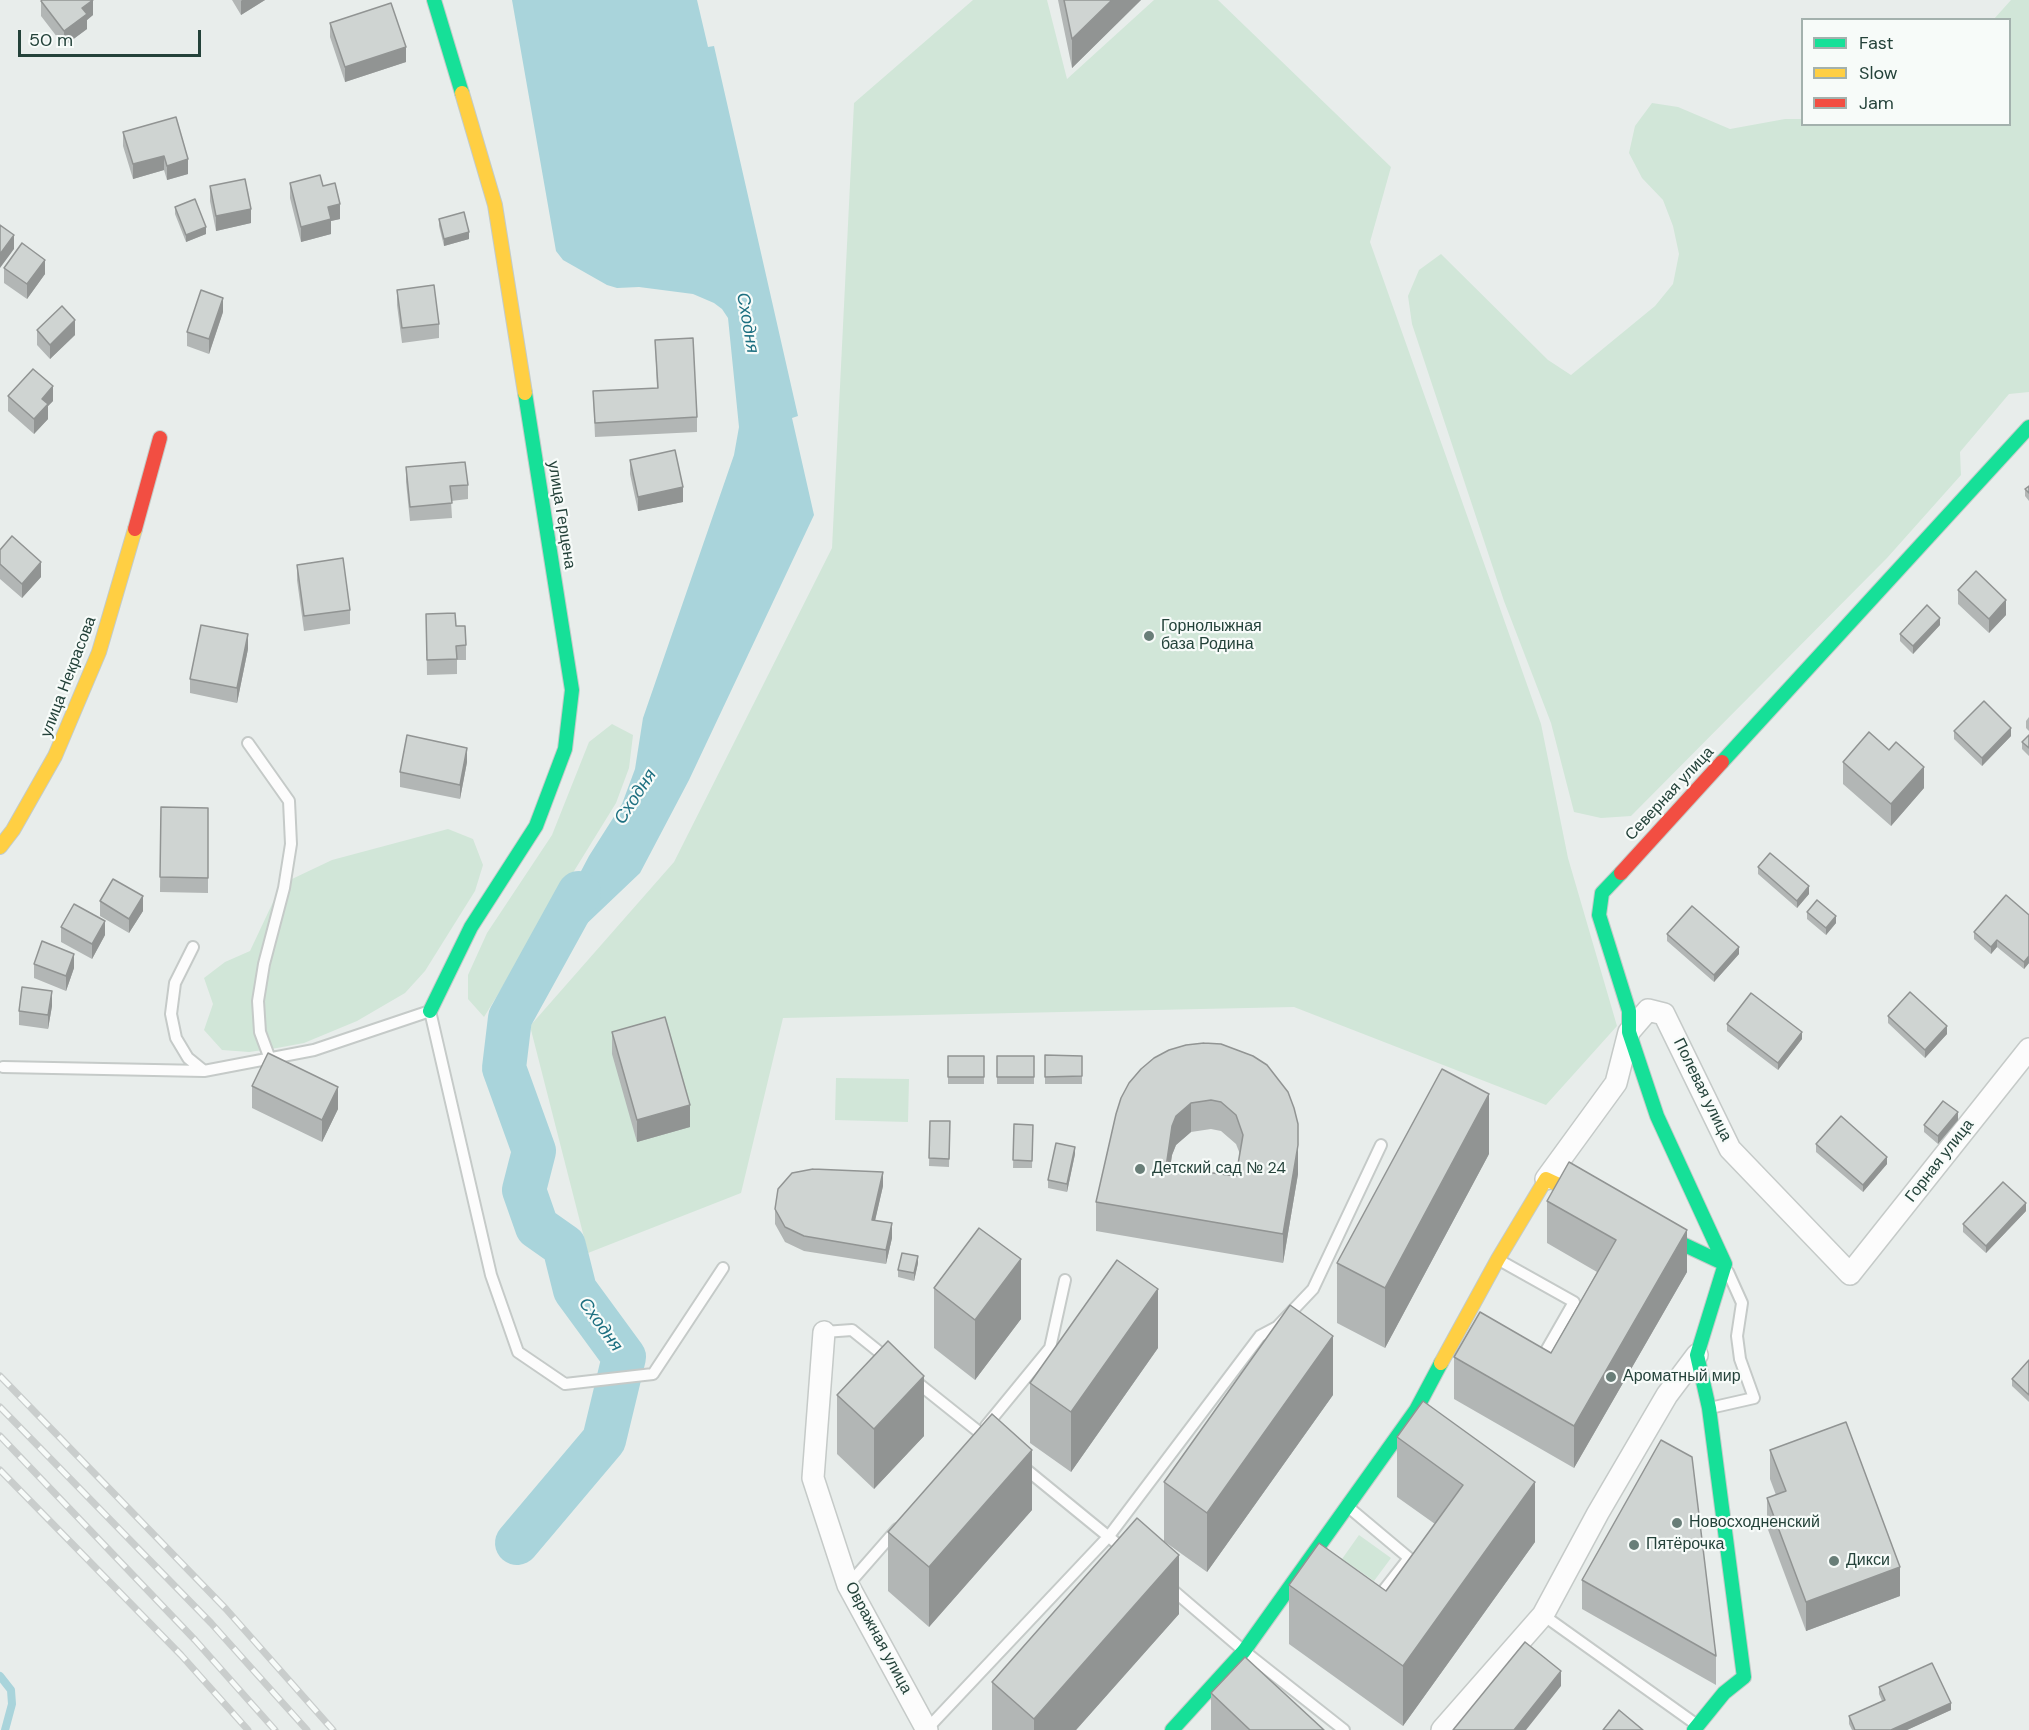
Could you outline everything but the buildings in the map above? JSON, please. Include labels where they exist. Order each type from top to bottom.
[{"type":"street","name":"улица Герцена","points":[[430,1011],[471,927],[536,826],[565,749],[572,690],[495,205],[434,0]]},
{"type":"street","name":"Северная улица","points":[[1725,1263],[1657,1116],[1629,1032],[1629,1011],[1599,915],[1602,893],[2029,427]]},
{"type":"street","name":"улица Некрасова","points":[[0,847],[55,756],[99,652],[160,438]]},
{"type":"street","name":"Полевая улица","points":[[1629,1032],[1648,1010],[1664,1014],[1730,1149],[1850,1274]]},
{"type":"street","points":[[1172,1730],[1244,1651],[1314,1561],[1346,1505],[1416,1410],[1470,1324],[1498,1259],[1546,1179],[1616,1083],[1629,1032]]},
{"type":"street","name":"Горная улица","points":[[1850,1274],[2029,1049]]},
{"type":"street","points":[[1546,1179],[1609,1209]]},
{"type":"street","points":[[1442,1730],[1543,1615],[1598,1513],[1667,1395],[1696,1355],[1725,1263],[1640,1224]]},
{"type":"street","name":"Овражная улица","points":[[825,1332],[813,1478],[848,1585],[927,1730]]},
{"type":"street","points":[[1696,1355],[1709,1408],[1744,1677],[1724,1693],[1696,1728]]},
{"type":"lane","points":[[248,743],[289,801],[291,844],[284,888],[264,964],[258,1001],[260,1032],[270,1059]]},
{"type":"lane","points":[[193,947],[174,983],[171,1014],[176,1038],[188,1058],[204,1071]]},
{"type":"lane","points":[[3,1067],[204,1071],[314,1050],[430,1011],[491,1275],[518,1352],[565,1384],[653,1374],[723,1268]]},
{"type":"lane","points":[[927,1730],[1109,1536],[1260,1336],[1277,1327],[1313,1289],[1382,1145]]},
{"type":"lane","points":[[1498,1259],[1574,1302],[1539,1363],[1530,1358]]},
{"type":"lane","points":[[1709,1408],[1754,1398],[1740,1359],[1737,1336],[1742,1303],[1725,1263]]},
{"type":"lane","points":[[973,1442],[1050,1348],[1065,1280]]},
{"type":"lane","points":[[825,1332],[852,1330],[999,1448]]},
{"type":"lane","points":[[1017,1462],[1136,1559]]},
{"type":"lane","points":[[1346,1505],[1409,1558],[1374,1602],[1365,1596]]},
{"type":"lane","points":[[848,1585],[903,1523]]},
{"type":"lane","points":[[1163,1582],[1244,1651],[1344,1730]]},
{"type":"lane","points":[[1543,1615],[1696,1728]]},
{"type":"green space","name":"Горнолыжная база Родина","points":[[973,0],[1047,0],[1067,79],[1154,0],[1218,0],[1391,167],[1370,242],[1541,724],[1568,858],[1617,1026],[1546,1105],[1294,1007],[783,1018],[741,1193],[588,1253],[530,1026],[674,862],[832,548],[854,103]]},
{"type":"green space","points":[[2011,0],[2029,0],[2029,392],[2009,394],[1960,452],[1961,475],[1887,558],[1631,816],[1601,818],[1574,812],[1551,723],[1504,601],[1412,324],[1408,296],[1419,270],[1441,254],[1548,360],[1571,375],[1655,306],[1673,284],[1679,254],[1673,226],[1663,200],[1642,178],[1629,153],[1635,126],[1652,103],[1678,107],[1730,129],[1785,119],[1801,119],[1801,126],[2011,126],[2011,18],[1995,18]]},
{"type":"green space","points":[[612,724],[633,735],[629,768],[616,803],[484,1017],[468,999],[468,975],[487,933],[552,835],[589,742]]},
{"type":"green space","points":[[448,829],[473,839],[483,865],[475,891],[425,971],[405,993],[357,1021],[304,1043],[277,1048],[249,1052],[222,1050],[204,1030],[213,1004],[204,978],[225,962],[250,951],[274,900],[292,879],[332,860]]},
{"type":"green space","points":[[836,1078],[909,1079],[908,1122],[835,1120]]},
{"type":"green space","points":[[1359,1535],[1391,1558],[1374,1581],[1342,1559]]},
{"type":"water","points":[[512,0],[697,0],[708,47],[714,46],[798,416],[792,418],[814,515],[689,780],[640,873],[579,931],[570,938],[550,946],[546,942],[561,909],[589,856],[622,804],[635,769],[643,718],[734,455],[739,427],[728,318],[722,309],[693,294],[639,287],[617,288],[607,285],[563,260],[556,251]]},
{"type":"waterway","name":"Сходня","points":[[517,1543],[604,1440],[624,1357],[575,1290],[564,1246],[537,1227],[524,1190],[534,1151],[504,1068],[510,1018],[579,893]]},
{"type":"waterway","points":[[0,1676],[11,1690],[12,1704],[5,1730]]},
{"type":"railway","points":[[0,1376],[226,1609],[333,1730]]},
{"type":"railway","points":[[0,1407],[211,1623],[307,1730]]},
{"type":"railway","points":[[0,1436],[195,1640],[275,1730]]},
{"type":"railway","points":[[0,1470],[181,1655],[248,1730]]},
{"type":"traffic: fast","points":[[434,0],[462,93]]},
{"type":"traffic: fast","points":[[430,1011],[471,927],[536,826],[565,749],[572,690],[525,393]]},
{"type":"traffic: fast","points":[[1722,762],[2029,427]]},
{"type":"traffic: fast","points":[[1621,873],[1602,893],[1599,915],[1629,1011],[1629,1032],[1657,1116],[1725,1264]]},
{"type":"traffic: fast","points":[[1653,1230],[1725,1264]]},
{"type":"traffic: fast","points":[[1694,1730],[1724,1693],[1744,1677],[1709,1408],[1697,1355],[1725,1264]]},
{"type":"traffic: fast","points":[[1172,1730],[1244,1651],[1416,1410],[1441,1363]]},
{"type":"traffic: slow","points":[[462,93],[495,205],[525,393]]},
{"type":"traffic: slow","points":[[0,847],[13,830],[55,756],[99,652],[135,529]]},
{"type":"traffic: slow","points":[[1441,1363],[1498,1259],[1546,1179],[1593,1201]]},
{"type":"traffic: jam","points":[[135,529],[160,438]]},
{"type":"traffic: jam","points":[[1621,873],[1722,762]]},
{"type":"place","name":"Горнолыжная база Родина","points":[[1149,636]]},
{"type":"place","name":"Детский сад № 24","points":[[1140,1169]]},
{"type":"place","name":"Ароматный мир","points":[[1611,1377]]},
{"type":"place","name":"Новосходненский","points":[[1677,1523]]},
{"type":"place","name":"Пятёрочка","points":[[1634,1545]]},
{"type":"place","name":"Дикси","points":[[1834,1561]]}]
